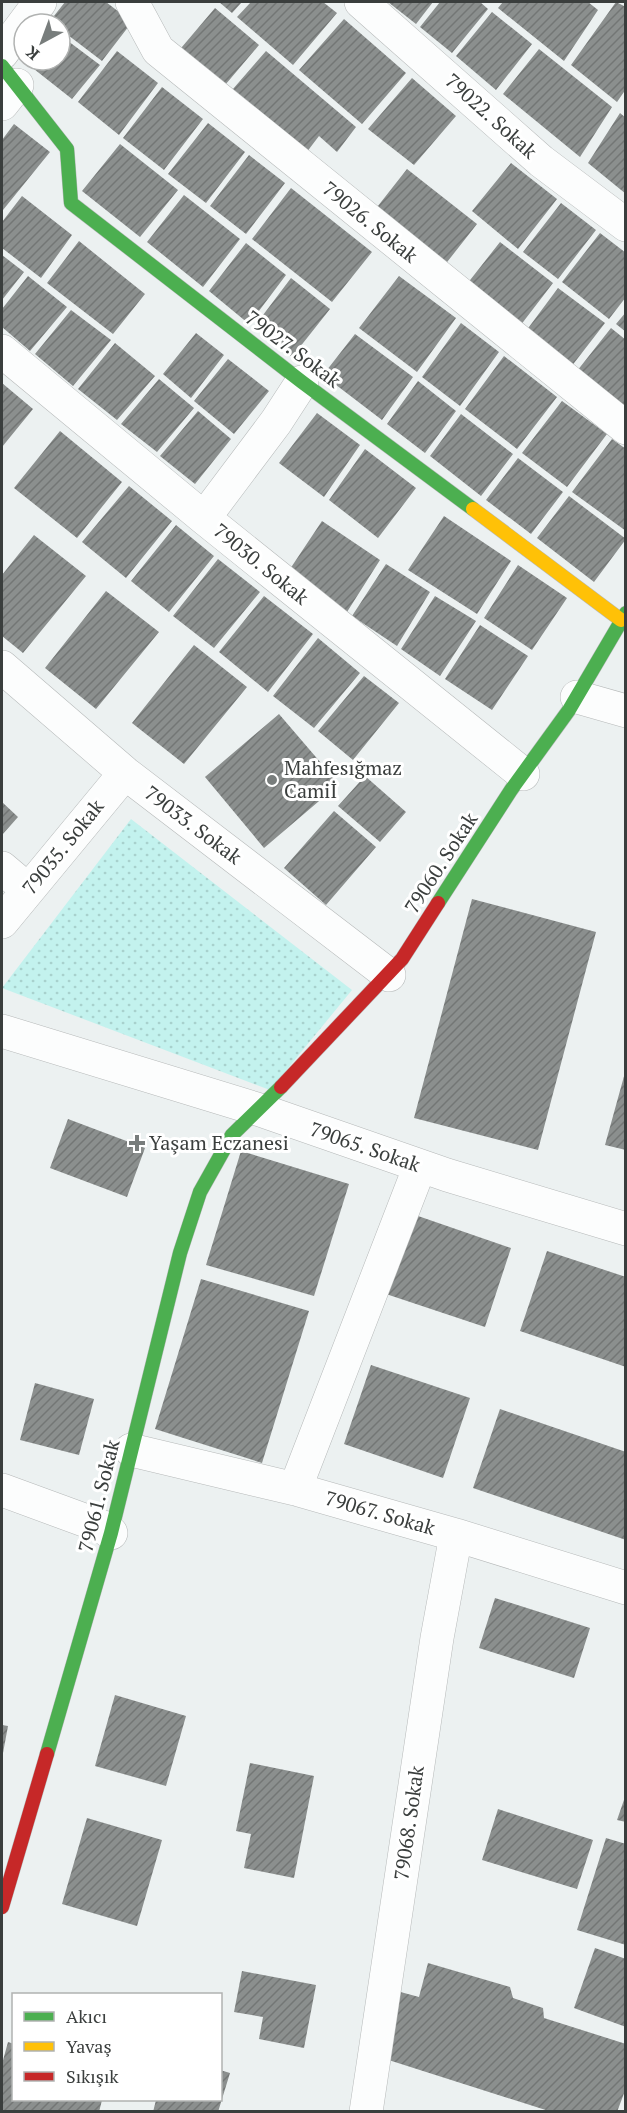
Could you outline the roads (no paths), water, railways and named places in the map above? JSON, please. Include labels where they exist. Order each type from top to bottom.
[{"type":"street","points":[[2,53],[40,2]]},
{"type":"street","name":"79026. Sokak","points":[[132,2],[158,50],[626,428]]},
{"type":"street","name":"79022. Sokak","points":[[361,2],[541,161],[626,225]]},
{"type":"street","name":"79027. Sokak","points":[[7,85],[67,149],[71,203],[302,382],[623,616]]},
{"type":"street","name":"79030. Sokak","points":[[2,351],[204,518],[523,774]]},
{"type":"street","points":[[204,518],[276,422],[302,382]]},
{"type":"street","name":"79060. Sokak","points":[[260,1110],[389,975],[523,774],[578,697],[623,616]]},
{"type":"street","name":"79033. Sokak","points":[[2,667],[125,773],[389,975]]},
{"type":"street","points":[[578,697],[626,711]]},
{"type":"street","name":"79035. Sokak","points":[[2,922],[125,773]]},
{"type":"street","points":[[2,868],[28,890]]},
{"type":"street","name":"79065. Sokak","points":[[2,1031],[260,1110],[420,1166],[626,1228]]},
{"type":"street","name":"79061. Sokak","points":[[2,1907],[9,1853],[111,1533],[180,1253],[200,1192],[232,1135],[260,1110]]},
{"type":"street","points":[[295,1490],[420,1166]]},
{"type":"street","name":"79067. Sokak","points":[[131,1450],[295,1490],[456,1535],[626,1588]]},
{"type":"street","points":[[2,1490],[103,1527],[111,1533]]},
{"type":"street","name":"79068. Sokak","points":[[366,2112],[437,1638],[456,1535]]},
{"type":"place","name":"Mahfesığmaz Camiİ","points":[[272,780]]},
{"type":"place","name":"Yaşam Eczanesi","points":[[137,1143]]}]
